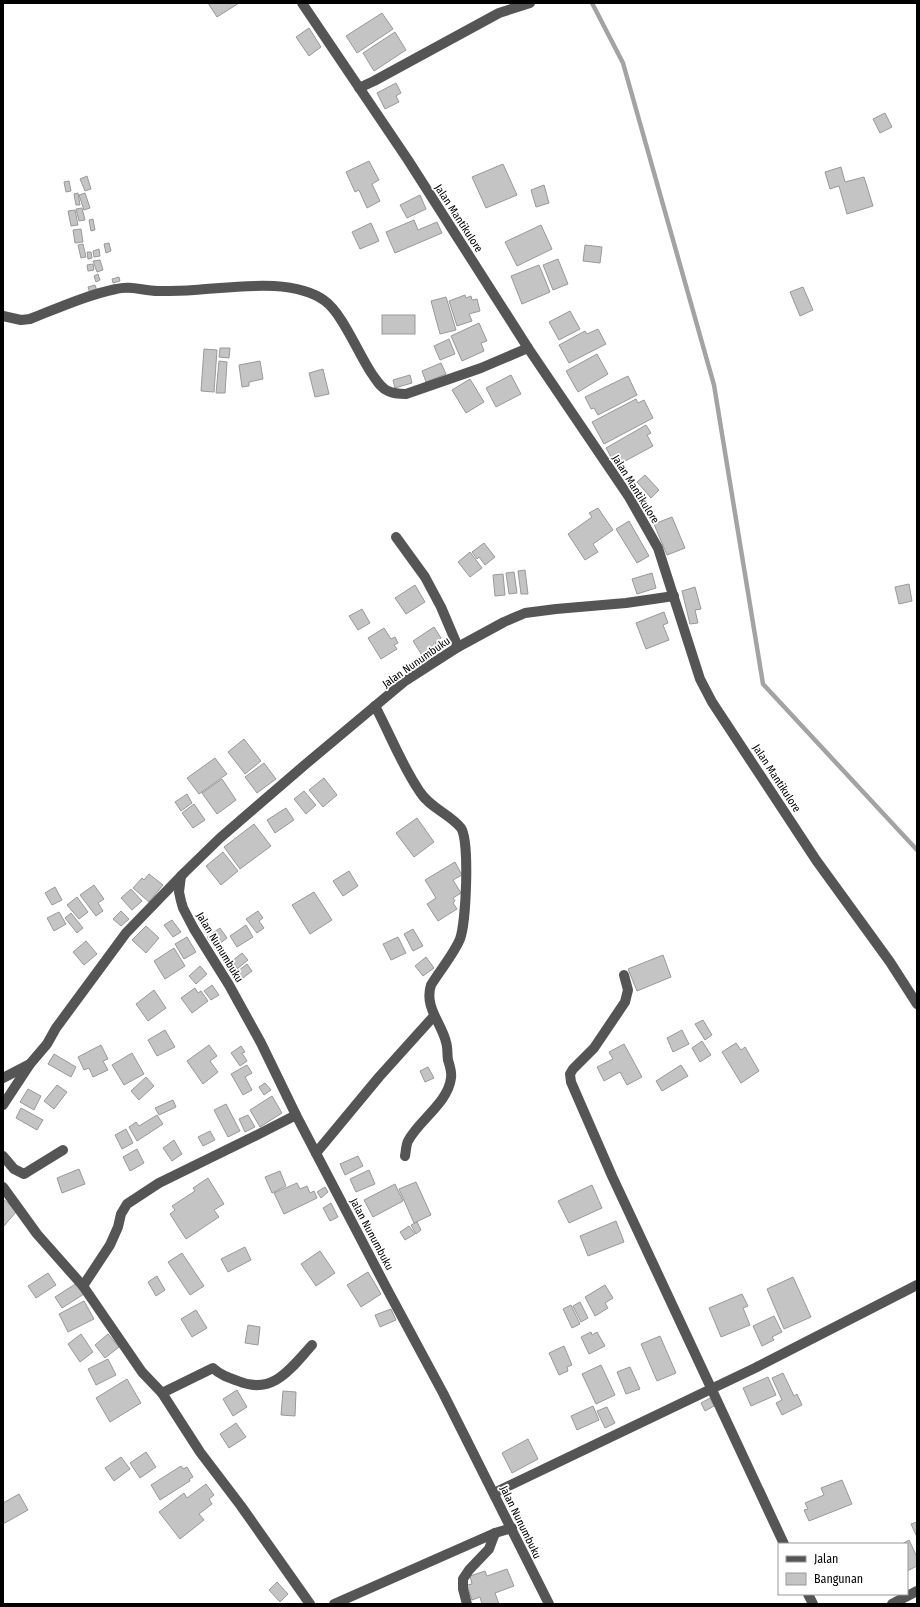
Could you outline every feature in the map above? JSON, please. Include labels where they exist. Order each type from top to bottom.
[{"type":"street","name":"Jalan Mantikulore","points":[[302,3],[408,160],[528,348],[629,496],[658,548],[700,678],[712,702],[816,860],[890,962],[917,1004]]},
{"type":"street","points":[[359,88],[499,14],[530,3]]},
{"type":"street","points":[[3,316],[20,320],[30,319],[104,292],[131,287],[155,291],[260,286],[298,290],[315,295],[330,305],[338,316],[367,367],[383,388],[394,393],[406,394],[480,368],[528,348]]},
{"type":"street","points":[[396,537],[425,577],[441,607],[458,647]]},
{"type":"street","name":"Jalan Nunumbuku","points":[[3,1106],[30,1064],[47,1044],[56,1028],[126,933],[220,838],[405,681],[458,647],[504,622],[525,613],[626,603],[674,596]]},
{"type":"street","points":[[375,706],[420,793],[461,829],[465,839],[467,853],[464,923],[461,938],[431,985],[428,997],[434,1016],[446,1042],[452,1074],[451,1080],[446,1093],[409,1140],[405,1156]]},
{"type":"street","name":"Jalan Nunumbuku","points":[[181,876],[179,892],[183,908],[194,929],[229,985],[261,1043],[296,1115],[444,1393],[549,1604]]},
{"type":"street","points":[[624,975],[628,990],[625,1002],[594,1048],[573,1069],[570,1074],[570,1079],[612,1176],[784,1543]]},
{"type":"street","points":[[906,985],[917,984]]},
{"type":"street","points":[[316,1153],[379,1077],[434,1016]]},
{"type":"street","points":[[4,1074],[30,1064]]},
{"type":"street","points":[[83,1286],[110,1245],[118,1227],[121,1214],[127,1204],[158,1183],[296,1115]]},
{"type":"street","points":[[3,1156],[14,1169],[24,1174],[64,1150]]},
{"type":"street","points":[[3,1187],[37,1234],[83,1286],[142,1372],[162,1392],[200,1452],[241,1506],[310,1604]]},
{"type":"street","points":[[494,1493],[835,1328],[917,1285]]},
{"type":"street","points":[[162,1392],[213,1368],[226,1376],[248,1384],[264,1385],[274,1382],[283,1376],[312,1345]]},
{"type":"street","points":[[334,1604],[496,1533],[512,1528]]},
{"type":"street","points":[[467,1604],[462,1584],[463,1579],[469,1570],[489,1549],[496,1533]]},
{"type":"street","points":[[892,1604],[917,1591]]},
{"type":"street","points":[[808,1595],[813,1604]]},
{"type":"building","points":[[208,3],[239,3],[217,17]]},
{"type":"building","points":[[382,13],[393,29],[357,53],[346,36]]},
{"type":"building","points":[[309,28],[321,47],[309,56],[296,37]]},
{"type":"building","points":[[395,32],[406,50],[374,71],[363,53]]},
{"type":"building","points":[[396,83],[401,93],[396,96],[399,102],[385,109],[377,93]]},
{"type":"building","points":[[885,113],[892,127],[880,133],[873,119]]},
{"type":"building","points":[[369,161],[379,180],[372,184],[380,201],[367,208],[359,190],[355,192],[346,172]]},
{"type":"building","points":[[503,164],[517,195],[486,208],[472,177]]},
{"type":"building","points":[[841,167],[845,182],[864,177],[873,206],[847,214],[839,186],[830,189],[825,172]]},
{"type":"building","points":[[87,176],[91,189],[85,191],[80,179]]},
{"type":"building","points":[[69,181],[71,191],[66,192],[64,182]]},
{"type":"building","points":[[544,185],[549,203],[536,207],[531,190]]},
{"type":"building","points":[[78,193],[80,205],[76,205],[74,194]]},
{"type":"building","points":[[85,193],[90,208],[84,210],[79,195]]},
{"type":"building","points":[[420,195],[426,209],[407,218],[400,205]]},
{"type":"building","points":[[82,208],[85,220],[79,221],[76,209]]},
{"type":"building","points":[[75,210],[78,225],[71,226],[68,211]]},
{"type":"building","points":[[93,219],[95,230],[91,231],[89,220]]},
{"type":"building","points":[[414,220],[418,230],[437,222],[442,233],[395,253],[386,232]]},
{"type":"building","points":[[371,223],[379,241],[360,249],[352,232]]},
{"type":"building","points":[[541,225],[552,249],[517,266],[505,242]]},
{"type":"building","points":[[81,229],[83,242],[75,243],[73,230]]},
{"type":"building","points":[[109,243],[111,251],[106,253],[104,244]]},
{"type":"building","points":[[83,244],[86,257],[81,258],[78,245]]},
{"type":"building","points":[[585,245],[602,247],[600,263],[583,261]]},
{"type":"building","points":[[99,249],[100,256],[94,257],[93,251]]},
{"type":"building","points":[[87,252],[91,252],[92,258],[88,259]]},
{"type":"building","points":[[558,259],[568,284],[553,290],[543,265]]},
{"type":"building","points":[[100,260],[103,270],[97,272],[93,261]]},
{"type":"building","points":[[93,264],[94,270],[88,271],[87,265]]},
{"type":"building","points":[[539,265],[550,292],[522,304],[511,276]]},
{"type":"building","points":[[98,274],[100,280],[96,282],[94,276]]},
{"type":"building","points":[[119,277],[120,281],[113,283],[112,279]]},
{"type":"building","points":[[95,285],[97,291],[90,293],[88,287]]},
{"type":"building","points":[[803,287],[813,310],[800,316],[790,292]]},
{"type":"building","points":[[465,295],[466,298],[471,296],[472,300],[477,299],[480,311],[469,314],[472,321],[457,326],[449,301]]},
{"type":"building","points":[[446,297],[456,330],[440,334],[431,301]]},
{"type":"building","points":[[570,311],[580,329],[559,340],[549,322]]},
{"type":"building","points":[[382,315],[415,315],[415,334],[382,334]]},
{"type":"building","points":[[479,323],[487,341],[481,343],[484,351],[462,361],[451,336]]},
{"type":"building","points":[[598,329],[606,344],[569,363],[559,345],[585,331],[587,334]]},
{"type":"building","points":[[449,339],[455,354],[440,360],[434,346]]},
{"type":"building","points":[[220,348],[230,348],[229,358],[219,357]]},
{"type":"building","points":[[204,349],[217,350],[214,392],[201,391]]},
{"type":"building","points":[[597,354],[608,374],[578,392],[566,371]]},
{"type":"building","points":[[219,361],[227,362],[225,393],[216,393]]},
{"type":"building","points":[[260,361],[263,379],[249,382],[249,386],[242,387],[239,365]]},
{"type":"building","points":[[441,363],[446,374],[426,382],[422,371]]},
{"type":"building","points":[[323,369],[329,394],[315,397],[309,373]]},
{"type":"building","points":[[410,375],[412,383],[395,388],[393,380]]},
{"type":"building","points":[[511,375],[521,394],[496,407],[486,388]]},
{"type":"building","points":[[628,376],[637,395],[598,415],[594,408],[591,409],[585,397]]},
{"type":"building","points":[[470,379],[484,402],[466,413],[452,390]]},
{"type":"building","points":[[636,399],[638,403],[644,400],[653,418],[604,444],[592,422]]},
{"type":"building","points":[[646,425],[651,433],[647,435],[653,446],[616,466],[606,448]]},
{"type":"building","points":[[645,475],[659,490],[651,498],[637,482]]},
{"type":"building","points":[[598,508],[613,530],[593,544],[598,552],[585,560],[568,534],[592,517],[589,513]]},
{"type":"building","points":[[672,517],[685,548],[667,555],[654,524]]},
{"type":"building","points":[[629,521],[649,556],[637,563],[616,529]]},
{"type":"building","points":[[484,543],[495,557],[485,565],[479,557],[477,559],[472,552]]},
{"type":"building","points":[[470,552],[482,568],[470,577],[458,562]]},
{"type":"building","points":[[525,570],[528,594],[521,594],[518,571]]},
{"type":"building","points":[[514,572],[517,593],[509,594],[506,573]]},
{"type":"building","points":[[652,573],[656,588],[637,594],[632,579]]},
{"type":"building","points":[[503,574],[505,595],[495,596],[493,575]]},
{"type":"building","points":[[909,584],[912,601],[899,604],[895,587]]},
{"type":"building","points":[[415,585],[425,602],[406,614],[395,598]]},
{"type":"building","points":[[695,587],[701,609],[695,610],[698,623],[690,624],[682,591]]},
{"type":"building","points":[[362,609],[370,623],[358,630],[349,616]]},
{"type":"building","points":[[664,612],[668,623],[663,625],[669,640],[646,649],[636,623]]},
{"type":"building","points":[[434,627],[441,638],[435,643],[438,647],[423,657],[413,641]]},
{"type":"building","points":[[384,628],[391,639],[395,637],[398,643],[394,645],[397,649],[381,659],[368,638]]},
{"type":"building","points":[[244,739],[261,761],[245,774],[228,752]]},
{"type":"building","points":[[215,758],[227,774],[199,794],[187,778]]},
{"type":"building","points":[[264,763],[276,779],[257,793],[245,777]]},
{"type":"building","points":[[324,778],[337,795],[323,807],[309,790]]},
{"type":"building","points":[[222,779],[236,800],[217,814],[202,793]]},
{"type":"building","points":[[304,791],[316,805],[306,814],[294,799]]},
{"type":"building","points":[[187,794],[192,803],[181,811],[175,802]]},
{"type":"building","points":[[194,804],[205,820],[193,828],[182,813]]},
{"type":"building","points":[[286,808],[294,820],[275,833],[267,820]]},
{"type":"building","points":[[417,818],[434,842],[414,857],[396,833]]},
{"type":"building","points":[[254,824],[271,846],[240,869],[224,847]]},
{"type":"building","points":[[223,852],[238,871],[221,885],[206,866]]},
{"type":"building","points":[[455,862],[462,875],[453,880],[461,893],[453,898],[455,901],[453,903],[457,909],[438,921],[427,904],[436,898],[425,880]]},
{"type":"building","points":[[349,871],[358,886],[343,896],[333,881]]},
{"type":"building","points":[[149,874],[163,885],[149,902],[133,888],[142,878],[144,880]]},
{"type":"building","points":[[94,885],[104,899],[98,903],[103,911],[96,916],[80,895]]},
{"type":"building","points":[[55,887],[62,900],[52,905],[45,893]]},
{"type":"building","points":[[131,889],[142,901],[132,910],[121,898]]},
{"type":"building","points":[[314,892],[332,920],[310,934],[292,905]]},
{"type":"building","points":[[77,897],[88,912],[79,919],[67,905]]},
{"type":"building","points":[[121,911],[129,919],[121,926],[113,919]]},
{"type":"building","points":[[258,911],[263,918],[259,921],[264,928],[257,933],[246,919]]},
{"type":"building","points":[[59,912],[66,924],[54,931],[47,918]]},
{"type":"building","points":[[71,913],[83,928],[77,933],[65,918]]},
{"type":"building","points":[[172,920],[181,932],[173,937],[164,925]]},
{"type":"building","points":[[246,925],[253,937],[237,947],[230,936]]},
{"type":"building","points":[[146,926],[159,938],[146,953],[132,940]]},
{"type":"building","points":[[220,928],[227,938],[215,947],[207,937]]},
{"type":"building","points":[[413,929],[423,946],[413,951],[404,934]]},
{"type":"building","points":[[187,937],[196,952],[184,959],[175,944]]},
{"type":"building","points":[[398,937],[406,953],[391,960],[383,944]]},
{"type":"building","points":[[86,941],[97,954],[84,965],[73,952]]},
{"type":"building","points":[[174,948],[185,966],[165,979],[154,961]]},
{"type":"building","points":[[242,953],[248,960],[237,969],[232,961]]},
{"type":"building","points":[[663,955],[671,977],[637,991],[628,969]]},
{"type":"building","points":[[426,957],[434,968],[423,976],[415,966]]},
{"type":"building","points":[[247,964],[252,971],[243,978],[238,971]]},
{"type":"building","points":[[200,966],[207,974],[196,984],[189,976]]},
{"type":"building","points":[[212,985],[219,995],[211,1000],[204,991]]},
{"type":"building","points":[[195,988],[198,993],[201,991],[208,1001],[192,1013],[181,998]]},
{"type":"building","points":[[154,990],[166,1008],[148,1021],[136,1004]]},
{"type":"building","points":[[703,1020],[712,1035],[705,1040],[695,1024]]},
{"type":"building","points":[[165,1030],[175,1047],[157,1056],[148,1040]]},
{"type":"building","points":[[682,1030],[689,1044],[673,1052],[667,1038]]},
{"type":"building","points":[[702,1041],[711,1055],[700,1062],[692,1048]]},
{"type":"building","points":[[736,1043],[741,1050],[745,1047],[759,1071],[741,1083],[722,1052]]},
{"type":"building","points":[[624,1044],[642,1077],[627,1085],[620,1072],[604,1081],[597,1067],[613,1059],[609,1052]]},
{"type":"building","points":[[101,1045],[108,1059],[103,1061],[108,1070],[93,1077],[89,1068],[84,1070],[78,1057]]},
{"type":"building","points":[[209,1045],[217,1056],[210,1061],[218,1072],[203,1084],[187,1061]]},
{"type":"building","points":[[241,1046],[245,1052],[242,1053],[247,1061],[240,1066],[231,1053]]},
{"type":"building","points":[[132,1053],[144,1074],[124,1085],[112,1065]]},
{"type":"building","points":[[54,1054],[76,1067],[71,1077],[48,1064]]},
{"type":"building","points":[[247,1065],[252,1073],[245,1077],[252,1090],[243,1095],[231,1074]]},
{"type":"building","points":[[681,1065],[688,1076],[662,1091],[656,1081]]},
{"type":"building","points":[[428,1067],[434,1078],[425,1082],[420,1071]]},
{"type":"building","points":[[146,1077],[154,1086],[139,1100],[131,1091]]},
{"type":"building","points":[[265,1083],[271,1090],[264,1095],[259,1087]]},
{"type":"building","points":[[57,1085],[67,1092],[54,1109],[44,1101]]},
{"type":"building","points":[[28,1089],[41,1096],[34,1110],[20,1102]]},
{"type":"building","points":[[272,1096],[282,1113],[260,1127],[250,1110]]},
{"type":"building","points":[[173,1100],[176,1107],[159,1115],[155,1108]]},
{"type":"building","points":[[226,1104],[240,1131],[228,1137],[214,1110]]},
{"type":"building","points":[[21,1108],[43,1120],[37,1130],[16,1118]]},
{"type":"building","points":[[157,1115],[163,1124],[137,1141],[129,1127],[136,1122],[139,1126]]},
{"type":"building","points":[[248,1115],[255,1127],[245,1132],[239,1119]]},
{"type":"building","points":[[126,1129],[133,1143],[122,1149],[115,1135]]},
{"type":"building","points":[[210,1131],[215,1140],[203,1146],[198,1137]]},
{"type":"building","points":[[174,1140],[182,1154],[172,1161],[163,1148]]},
{"type":"building","points":[[137,1149],[144,1163],[130,1171],[123,1157]]},
{"type":"building","points":[[358,1156],[363,1166],[345,1175],[340,1164]]},
{"type":"building","points":[[79,1169],[85,1184],[62,1193],[57,1178]]},
{"type":"building","points":[[369,1170],[375,1184],[356,1192],[350,1179]]},
{"type":"building","points":[[280,1171],[286,1186],[272,1193],[265,1177]]},
{"type":"building","points":[[208,1178],[224,1204],[214,1210],[219,1217],[186,1239],[170,1214],[175,1210],[172,1206],[195,1191],[193,1188]]},
{"type":"building","points":[[416,1182],[431,1215],[414,1223],[399,1189]]},
{"type":"building","points":[[297,1183],[300,1189],[307,1186],[310,1193],[314,1191],[317,1198],[284,1214],[274,1193]]},
{"type":"building","points":[[395,1184],[403,1201],[373,1217],[364,1200]]},
{"type":"building","points":[[592,1185],[602,1208],[569,1223],[558,1201]]},
{"type":"building","points":[[325,1187],[328,1192],[321,1198],[317,1192]]},
{"type":"building","points":[[3,1199],[17,1211],[3,1227]]},
{"type":"building","points":[[331,1203],[338,1217],[330,1221],[323,1208]]},
{"type":"building","points":[[616,1221],[624,1242],[588,1256],[580,1236]]},
{"type":"building","points":[[417,1222],[421,1230],[416,1234],[411,1225]]},
{"type":"building","points":[[409,1226],[415,1234],[405,1240],[400,1232]]},
{"type":"building","points":[[245,1247],[251,1260],[228,1272],[221,1259]]},
{"type":"building","points":[[320,1251],[335,1273],[316,1286],[301,1264]]},
{"type":"building","points":[[182,1253],[204,1286],[190,1295],[168,1262]]},
{"type":"building","points":[[368,1272],[381,1294],[361,1307],[347,1285]]},
{"type":"building","points":[[48,1273],[56,1285],[36,1298],[28,1286]]},
{"type":"building","points":[[157,1276],[165,1290],[156,1296],[148,1282]]},
{"type":"building","points":[[793,1277],[811,1317],[784,1329],[767,1289]]},
{"type":"building","points":[[77,1283],[84,1294],[62,1308],[55,1297]]},
{"type":"building","points":[[605,1285],[613,1298],[605,1303],[608,1308],[595,1316],[585,1297]]},
{"type":"building","points":[[742,1294],[748,1306],[743,1308],[750,1325],[721,1337],[709,1308]]},
{"type":"building","points":[[84,1301],[94,1319],[68,1332],[59,1314]]},
{"type":"building","points":[[580,1302],[588,1318],[581,1322],[573,1306]]},
{"type":"building","points":[[571,1305],[580,1324],[572,1328],[563,1309]]},
{"type":"building","points":[[391,1309],[396,1320],[380,1327],[375,1315]]},
{"type":"building","points":[[196,1310],[207,1328],[192,1337],[181,1319]]},
{"type":"building","points":[[774,1316],[782,1332],[772,1337],[774,1340],[762,1346],[753,1326]]},
{"type":"building","points":[[248,1325],[260,1327],[258,1345],[245,1343]]},
{"type":"building","points":[[591,1332],[592,1335],[597,1332],[605,1346],[589,1354],[581,1337]]},
{"type":"building","points":[[81,1334],[93,1352],[80,1362],[68,1344]]},
{"type":"building","points":[[108,1334],[119,1347],[105,1358],[95,1345]]},
{"type":"building","points":[[660,1336],[676,1373],[657,1381],[641,1344]]},
{"type":"building","points":[[564,1346],[572,1365],[567,1367],[568,1371],[559,1375],[549,1353]]},
{"type":"building","points":[[108,1359],[116,1375],[96,1385],[88,1369]]},
{"type":"building","points":[[601,1365],[615,1395],[596,1404],[582,1374]]},
{"type":"building","points":[[630,1367],[640,1389],[626,1394],[617,1372]]},
{"type":"building","points":[[783,1373],[794,1396],[797,1394],[802,1405],[782,1415],[776,1403],[782,1400],[772,1378]]},
{"type":"building","points":[[768,1377],[776,1395],[751,1406],[743,1388]]},
{"type":"building","points":[[127,1379],[141,1403],[110,1422],[96,1398]]},
{"type":"building","points":[[237,1390],[247,1407],[233,1416],[223,1399]]},
{"type":"building","points":[[283,1391],[296,1392],[295,1416],[281,1415]]},
{"type":"building","points":[[710,1398],[714,1406],[705,1411],[701,1403]]},
{"type":"building","points":[[593,1406],[599,1420],[577,1430],[571,1416]]},
{"type":"building","points":[[607,1407],[615,1423],[605,1428],[597,1411]]},
{"type":"building","points":[[236,1423],[246,1437],[229,1448],[220,1434]]},
{"type":"building","points":[[528,1439],[538,1459],[512,1473],[502,1453]]},
{"type":"building","points":[[146,1452],[156,1467],[140,1478],[130,1463]]},
{"type":"building","points":[[121,1457],[130,1469],[114,1481],[105,1468]]},
{"type":"building","points":[[181,1466],[183,1469],[187,1467],[193,1477],[189,1479],[190,1481],[160,1500],[151,1485]]},
{"type":"building","points":[[842,1480],[852,1504],[809,1521],[804,1510],[808,1509],[805,1503],[824,1495],[821,1488]]},
{"type":"building","points":[[206,1484],[214,1495],[209,1499],[212,1504],[199,1514],[204,1520],[180,1539],[159,1512],[184,1493],[187,1498]]},
{"type":"building","points":[[19,1494],[28,1510],[3,1524],[3,1503]]},
{"type":"building","points":[[917,1522],[917,1537],[911,1524]]},
{"type":"building","points":[[909,1540],[917,1557],[917,1566],[908,1570],[908,1543],[904,1543]]},
{"type":"building","points":[[507,1569],[514,1586],[495,1593],[499,1604],[482,1604],[480,1597],[472,1600],[467,1585],[472,1584],[470,1576],[485,1571],[487,1576]]},
{"type":"building","points":[[277,1582],[288,1594],[280,1602],[269,1590]]},
{"type":"waterway","points":[[592,3],[623,63],[714,385],[763,684],[917,850]]}]
